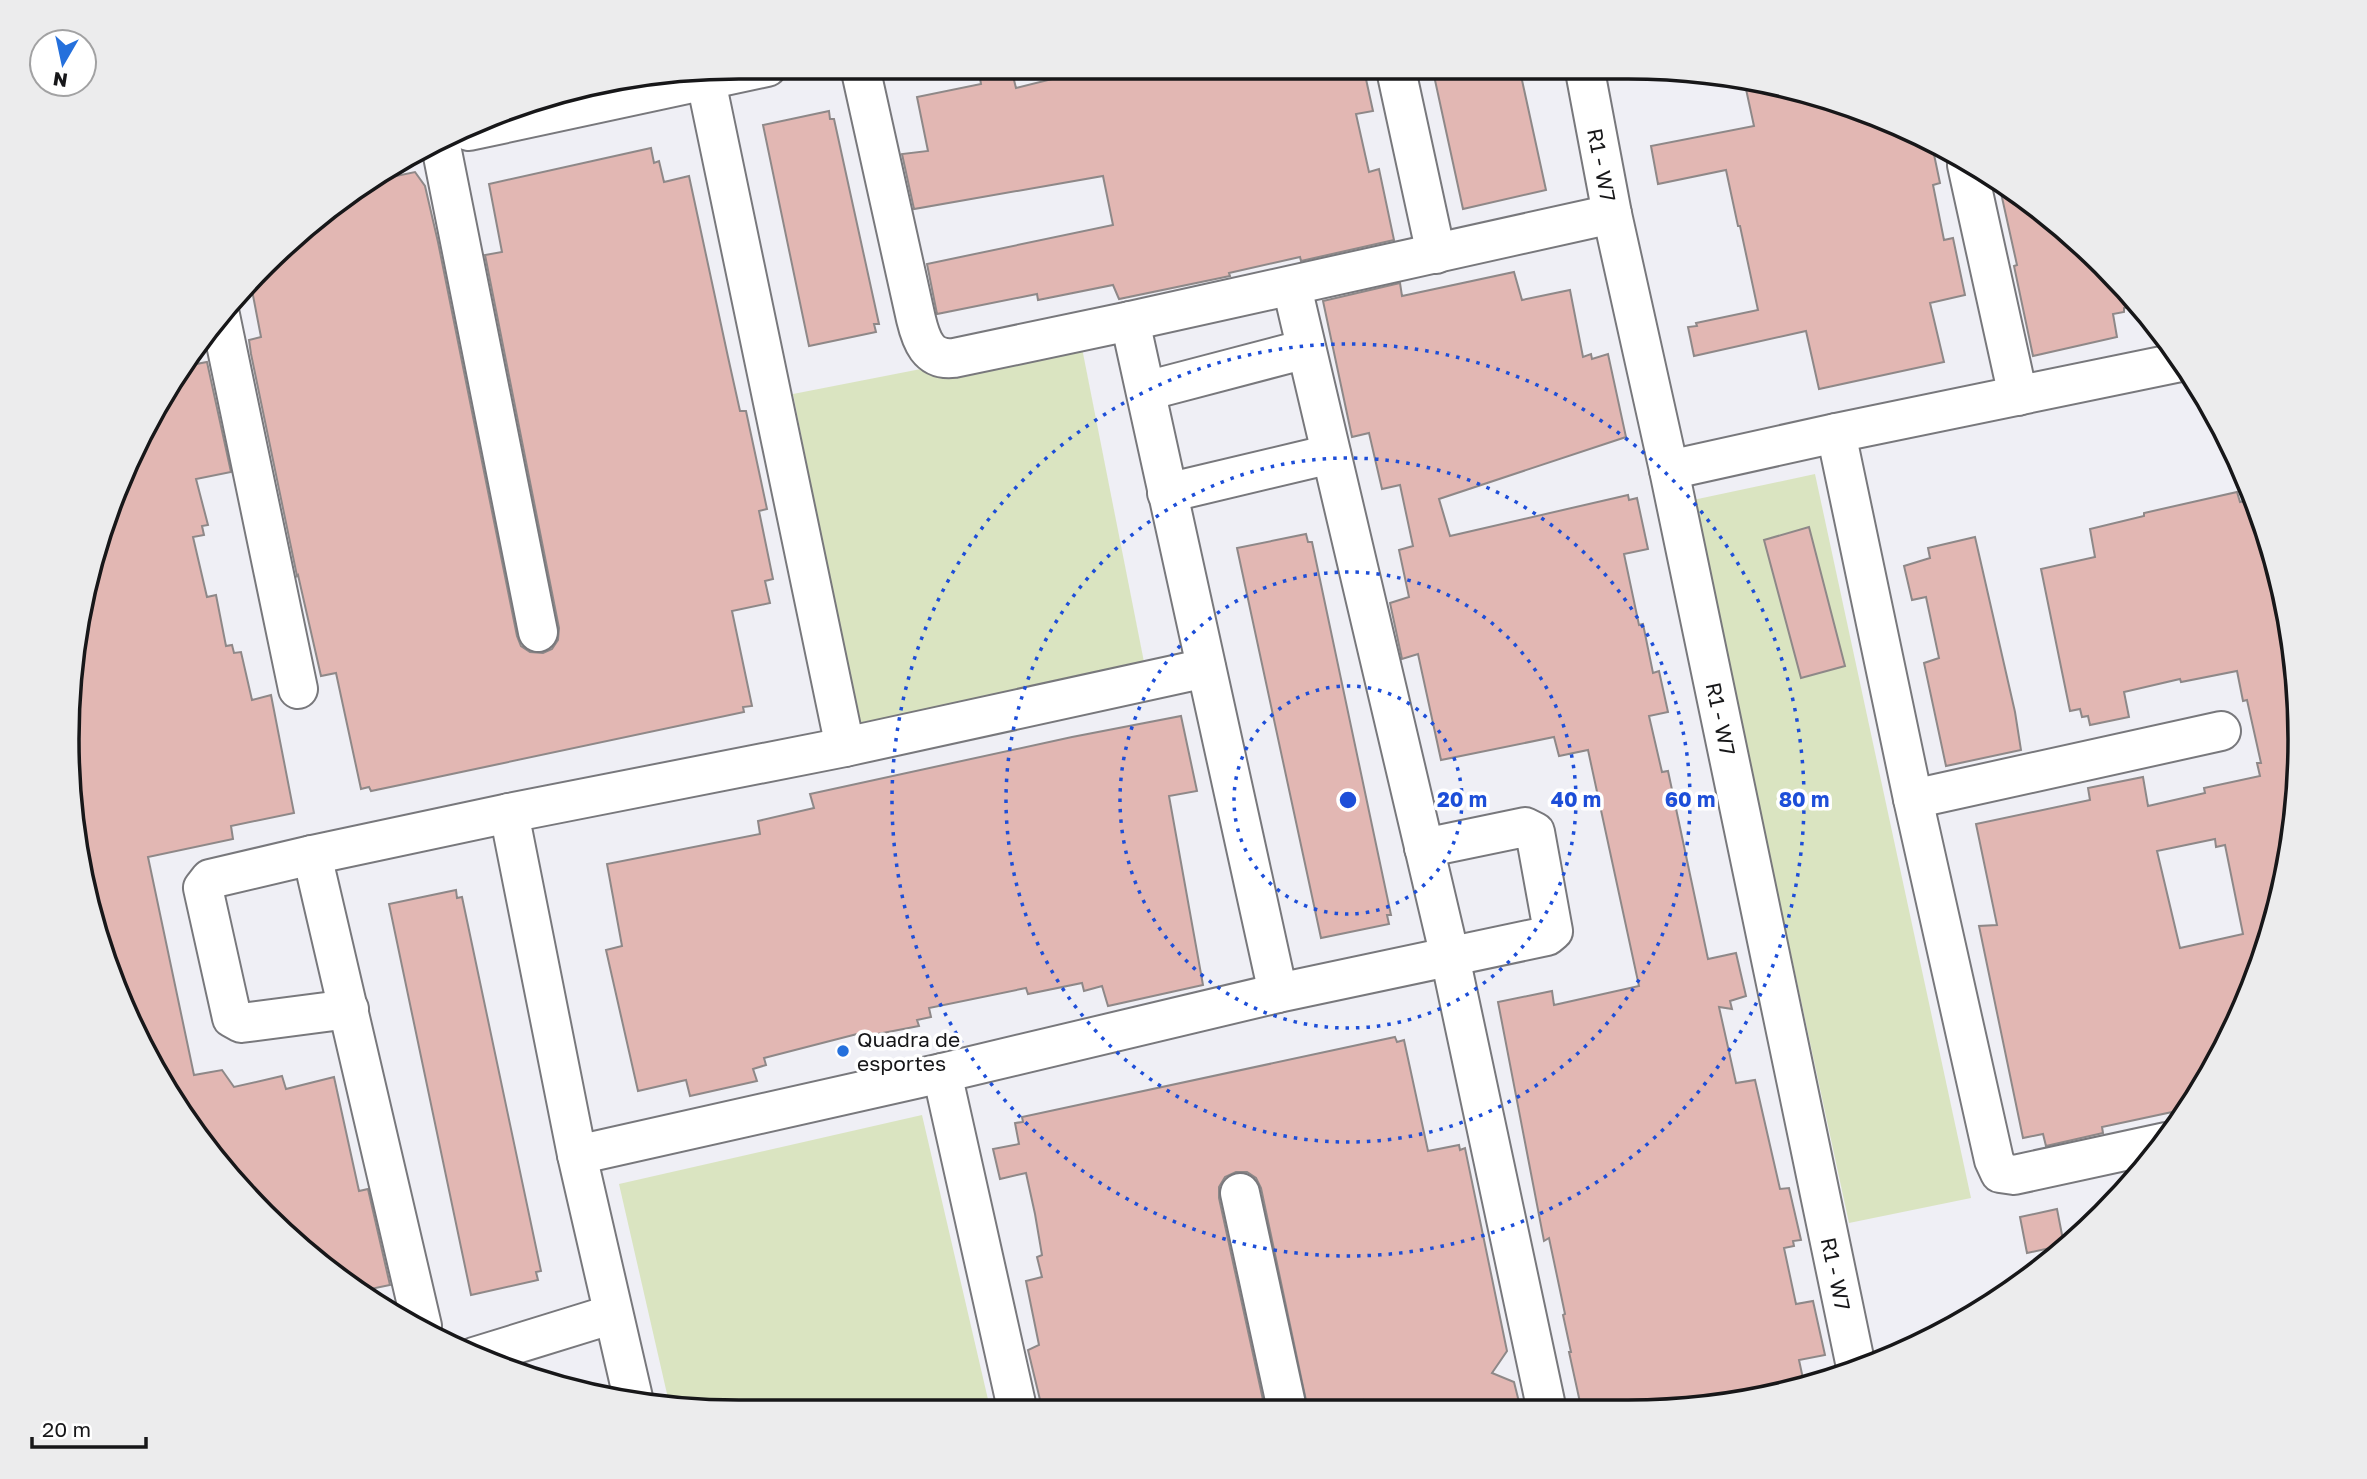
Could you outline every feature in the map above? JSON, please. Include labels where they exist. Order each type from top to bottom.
[{"type":"street","points":[[863,79],[916,319],[930,353],[944,359],[1292,287],[1612,214]]},
{"type":"street","points":[[1398,79],[1436,254]]},
{"type":"street","name":"R1 - W7","points":[[1587,79],[1612,214],[1669,470],[1854,1360]]},
{"type":"street","points":[[559,104],[706,80],[845,747]]},
{"type":"street","points":[[441,150],[538,632]]},
{"type":"street","points":[[1968,173],[2018,396]]},
{"type":"street","points":[[1292,287],[1450,957],[1545,1400]]},
{"type":"street","points":[[1130,321],[1278,993]]},
{"type":"street","points":[[223,328],[298,689]]},
{"type":"street","points":[[1146,391],[1306,349]]},
{"type":"street","points":[[1669,470],[2171,364]]},
{"type":"street","points":[[1836,433],[1913,799],[1994,1160],[2000,1172],[2014,1175],[2149,1146]]},
{"type":"street","points":[[1167,492],[1331,454]]},
{"type":"street","points":[[349,1009],[241,1023],[232,1018],[203,888],[205,882],[312,855],[845,747],[1206,668]]},
{"type":"street","points":[[1913,799],[2221,731]]},
{"type":"street","points":[[509,813],[577,1155],[631,1391]]},
{"type":"street","points":[[577,1155],[942,1073],[1278,993],[1548,936],[1553,931],[1535,832],[1525,827],[1424,848]]},
{"type":"street","points":[[312,855],[420,1318]]},
{"type":"street","points":[[942,1073],[1015,1400]]},
{"type":"street","points":[[1240,1193],[1285,1400]]},
{"type":"street","points":[[491,1352],[613,1314]]},
{"type":"green space","points":[[1080,338],[1145,667],[858,723],[793,394]]},
{"type":"green space","points":[[1815,474],[1971,1198],[1849,1223],[1693,500]]},
{"type":"green space","points":[[922,1115],[988,1400],[740,1400],[668,1396],[619,1184]]},
{"type":"building","points":[[980,79],[1014,79],[1016,88],[1052,79],[1366,79],[1373,111],[1356,114],[1369,172],[1379,169],[1394,240],[1301,261],[1300,257],[1229,273],[1230,276],[1119,299],[1113,285],[1038,300],[1037,294],[937,314],[927,264],[1113,225],[1103,176],[914,209],[902,154],[928,151],[917,97],[981,84]]},
{"type":"building","points":[[1435,79],[1522,79],[1546,190],[1463,209]]},
{"type":"building","points":[[1746,89],[1799,101],[1840,114],[1934,154],[1940,183],[1933,185],[1944,240],[1953,238],[1965,295],[1930,303],[1944,362],[1819,389],[1806,331],[1694,356],[1688,327],[1758,310],[1726,170],[1658,184],[1651,146],[1754,126]]},
{"type":"building","points":[[829,111],[830,119],[834,119],[879,324],[874,324],[876,332],[809,346],[763,125]]},
{"type":"building","points":[[651,148],[654,163],[659,161],[664,182],[689,176],[740,411],[746,411],[767,509],[759,511],[773,579],[765,581],[770,603],[732,611],[752,706],[743,707],[744,712],[371,791],[369,787],[361,789],[336,673],[321,676],[297,576],[251,354],[249,340],[261,337],[253,293],[272,272],[337,215],[394,176],[415,172],[425,186],[438,242],[517,636],[521,646],[530,652],[543,653],[552,649],[558,640],[559,628],[485,255],[502,252],[489,184]]},
{"type":"building","points":[[2001,195],[2063,243],[2095,272],[2127,307],[2124,308],[2124,312],[2113,314],[2117,337],[2033,356],[2014,266],[2017,265]]},
{"type":"building","points":[[1514,272],[1522,300],[1570,290],[1583,357],[1591,354],[1592,359],[1608,354],[1626,437],[1439,499],[1450,536],[1628,495],[1629,500],[1637,498],[1648,549],[1624,554],[1639,625],[1643,624],[1653,673],[1659,671],[1668,712],[1649,716],[1662,772],[1668,771],[1708,959],[1736,953],[1746,996],[1730,1001],[1732,1009],[1719,1007],[1736,1083],[1755,1080],[1780,1189],[1789,1188],[1801,1240],[1793,1241],[1794,1246],[1784,1248],[1796,1304],[1813,1301],[1825,1355],[1799,1360],[1803,1377],[1714,1395],[1671,1399],[1579,1400],[1569,1352],[1565,1314],[1549,1238],[1544,1241],[1498,1002],[1552,991],[1554,1005],[1639,986],[1588,750],[1559,756],[1554,737],[1441,760],[1418,654],[1402,659],[1390,603],[1409,597],[1399,550],[1413,546],[1400,485],[1382,489],[1369,433],[1352,437],[1323,301],[1400,283],[1402,296]]},
{"type":"building","points":[[207,362],[231,472],[196,479],[208,525],[202,526],[204,535],[193,537],[207,597],[216,595],[226,646],[232,645],[234,653],[241,652],[252,700],[271,695],[294,813],[231,826],[233,839],[148,857],[194,1075],[222,1070],[234,1087],[282,1076],[286,1089],[334,1077],[359,1191],[368,1189],[390,1285],[372,1289],[337,1264],[272,1207],[215,1142],[190,1107],[167,1070],[129,992],[101,911],[91,868],[84,826],[79,740],[84,653],[91,611],[101,568],[129,487],[167,409],[196,364]]},
{"type":"building","points":[[2237,492],[2240,502],[2243,501],[2266,568],[2283,653],[2288,740],[2283,826],[2266,911],[2238,992],[2200,1070],[2174,1112],[2102,1127],[2103,1133],[2046,1146],[2043,1134],[2023,1138],[1979,926],[1997,925],[1976,824],[2090,800],[2088,788],[2143,777],[2148,806],[2205,793],[2204,788],[2260,776],[2257,763],[2261,763],[2247,700],[2243,701],[2237,671],[2181,682],[2180,679],[2124,692],[2129,717],[2090,725],[2088,716],[2082,717],[2080,709],[2070,711],[2041,569],[2095,557],[2090,529],[2144,516],[2144,513]],"holes":[[[2215,839],[2216,847],[2225,845],[2243,934],[2180,948],[2157,851]]]},
{"type":"building","points":[[1809,527],[1845,666],[1801,678],[1764,540]]},
{"type":"building","points":[[1306,534],[1308,542],[1312,542],[1391,915],[1387,915],[1389,924],[1321,938],[1237,548]]},
{"type":"building","points":[[1975,537],[2015,712],[2021,750],[1946,766],[1924,663],[1939,658],[1926,597],[1912,600],[1904,566],[1930,558],[1928,548]]},
{"type":"building","points":[[1181,716],[1197,791],[1169,796],[1203,985],[1108,1006],[1102,986],[1084,991],[1082,983],[1028,994],[1026,988],[929,1008],[931,1017],[917,1020],[919,1026],[862,1037],[861,1033],[764,1058],[766,1065],[753,1069],[757,1081],[690,1096],[686,1080],[638,1091],[606,950],[622,946],[607,864],[760,834],[758,821],[814,808],[810,794]]},
{"type":"building","points":[[456,890],[457,898],[462,897],[541,1271],[536,1272],[538,1280],[471,1295],[389,904]]},
{"type":"building","points":[[1395,1037],[1397,1042],[1404,1040],[1428,1151],[1459,1145],[1460,1150],[1465,1148],[1507,1351],[1492,1373],[1514,1382],[1518,1400],[1306,1400],[1261,1188],[1256,1178],[1247,1172],[1236,1172],[1225,1177],[1219,1187],[1219,1198],[1263,1400],[1040,1400],[1028,1350],[1039,1345],[1026,1281],[1042,1277],[1037,1257],[1042,1255],[1035,1214],[1026,1173],[1000,1179],[993,1149],[1019,1144],[1015,1123],[1023,1122],[1022,1117]]},
{"type":"building","points":[[2057,1209],[2062,1237],[2048,1248],[2027,1253],[2020,1217]]},
{"type":"place","name":"Quadra de esportes","points":[[843,1051]]}]
